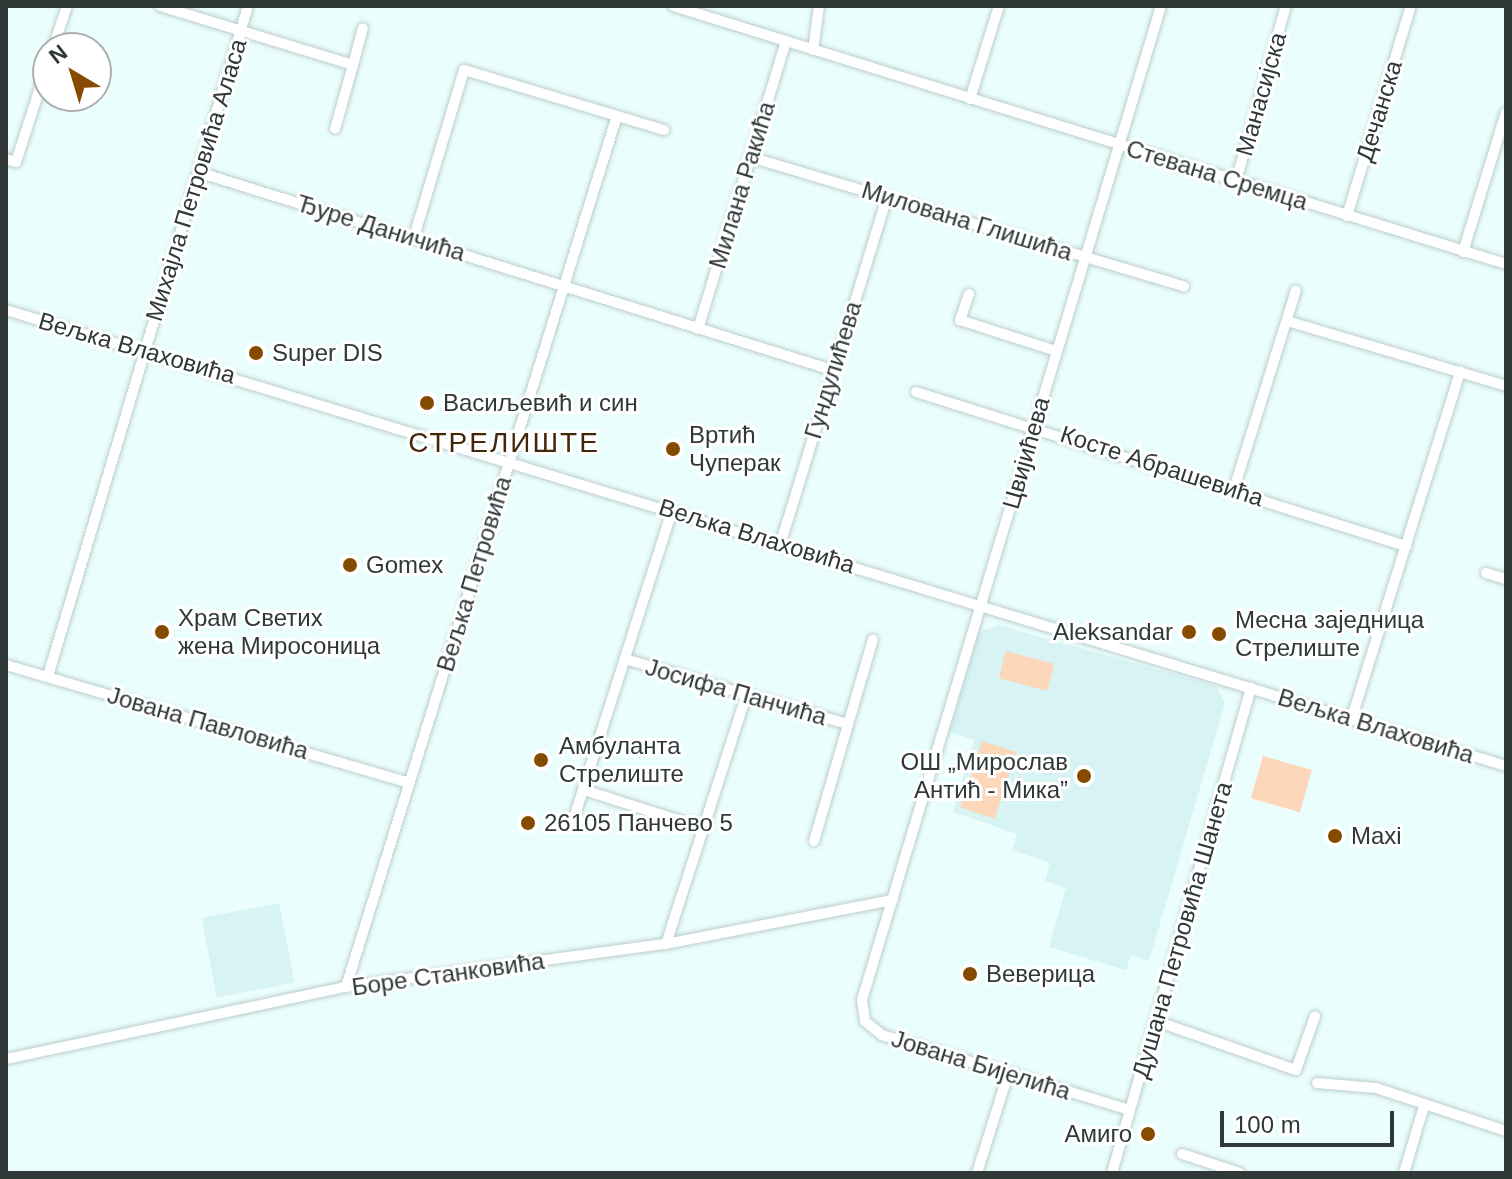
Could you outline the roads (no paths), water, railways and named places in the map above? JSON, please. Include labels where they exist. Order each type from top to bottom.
[{"type":"street","points":[[58,32],[67,6]]},
{"type":"street","points":[[160,6],[353,65]]},
{"type":"street","name":"Михајла Петровића Аласа","points":[[48,676],[248,6]]},
{"type":"street","name":"Стевана Сремца","points":[[673,6],[1506,264]]},
{"type":"street","points":[[813,50],[819,6]]},
{"type":"street","points":[[970,99],[999,6]]},
{"type":"street","name":"Цвијићева","points":[[893,900],[1033,426],[1122,146],[1161,6]]},
{"type":"street","name":"Манасијска","points":[[1236,181],[1286,6]]},
{"type":"street","name":"Дечанска","points":[[1347,216],[1411,6]]},
{"type":"street","points":[[335,129],[363,28]]},
{"type":"street","name":"Милана Ракића","points":[[698,329],[786,41]]},
{"type":"street","points":[[414,237],[464,70],[664,130]]},
{"type":"street","points":[[11,161],[32,105]]},
{"type":"street","points":[[1463,252],[1506,112]]},
{"type":"street","name":"Вељка Петровића","points":[[346,987],[617,116]]},
{"type":"street","name":"Милована Глишића","points":[[750,157],[1184,286]]},
{"type":"street","name":"Ђуре Даничића","points":[[198,172],[832,370]]},
{"type":"street","name":"Гундулићева","points":[[781,542],[887,198]]},
{"type":"street","points":[[1234,489],[1296,290]]},
{"type":"street","points":[[969,294],[960,320],[1056,351]]},
{"type":"street","name":"Вељка Влаховића","points":[[6,310],[509,459],[1506,766]]},
{"type":"street","points":[[1287,321],[1506,386]]},
{"type":"street","points":[[1352,717],[1460,372]]},
{"type":"street","name":"Косте Абрашевића","points":[[916,392],[1234,489],[1406,546]]},
{"type":"street","points":[[572,824],[672,510]]},
{"type":"street","points":[[1486,573],[1506,579]]},
{"type":"street","points":[[814,841],[873,639]]},
{"type":"street","name":"Јосифа Панчића","points":[[625,659],[848,724]]},
{"type":"street","name":"Јована Павловића","points":[[6,665],[409,783]]},
{"type":"street","name":"Душана Петровића Шанета","points":[[1112,1173],[1251,688]]},
{"type":"street","points":[[666,944],[746,696]]},
{"type":"street","points":[[584,790],[703,828]]},
{"type":"street","name":"Боре Станковића","points":[[6,1059],[346,987],[666,944],[893,900]]},
{"type":"street","name":"Јована Бијелића","points":[[893,900],[862,1000],[865,1021],[882,1035],[1130,1110]]},
{"type":"street","points":[[1156,1021],[1296,1070],[1315,1016]]},
{"type":"street","points":[[977,1173],[1008,1074]]},
{"type":"street","points":[[1317,1083],[1376,1088],[1506,1131]]},
{"type":"street","points":[[1404,1173],[1424,1106]]},
{"type":"street","points":[[1182,1154],[1240,1173]]},
{"type":"place","name":"Super DIS","points":[[256,353]]},
{"type":"place","name":"Васиљевић и син","points":[[427,403]]},
{"type":"place","name":"Вртић Чуперак","points":[[673,449]]},
{"type":"place","name":"Gomex","points":[[350,565]]},
{"type":"place","name":"Храм Светих жена Миросоница","points":[[162,632]]},
{"type":"place","name":"Aleksandar","points":[[1189,632]]},
{"type":"place","name":"Месна заједница Стрелиште","points":[[1219,634]]},
{"type":"place","name":"Амбуланта Стрелиште","points":[[541,760]]},
{"type":"place","name":"ОШ „Мирослав Антић - Мика”","points":[[1084,776]]},
{"type":"place","name":"26105 Панчево 5","points":[[528,823]]},
{"type":"place","name":"Maxi","points":[[1335,836]]},
{"type":"place","name":"Веверица","points":[[970,974]]},
{"type":"place","name":"Амиго","points":[[1148,1134]]},
{"type":"district","name":"СТРЕЛИШТЕ","points":[[504,443]]}]
